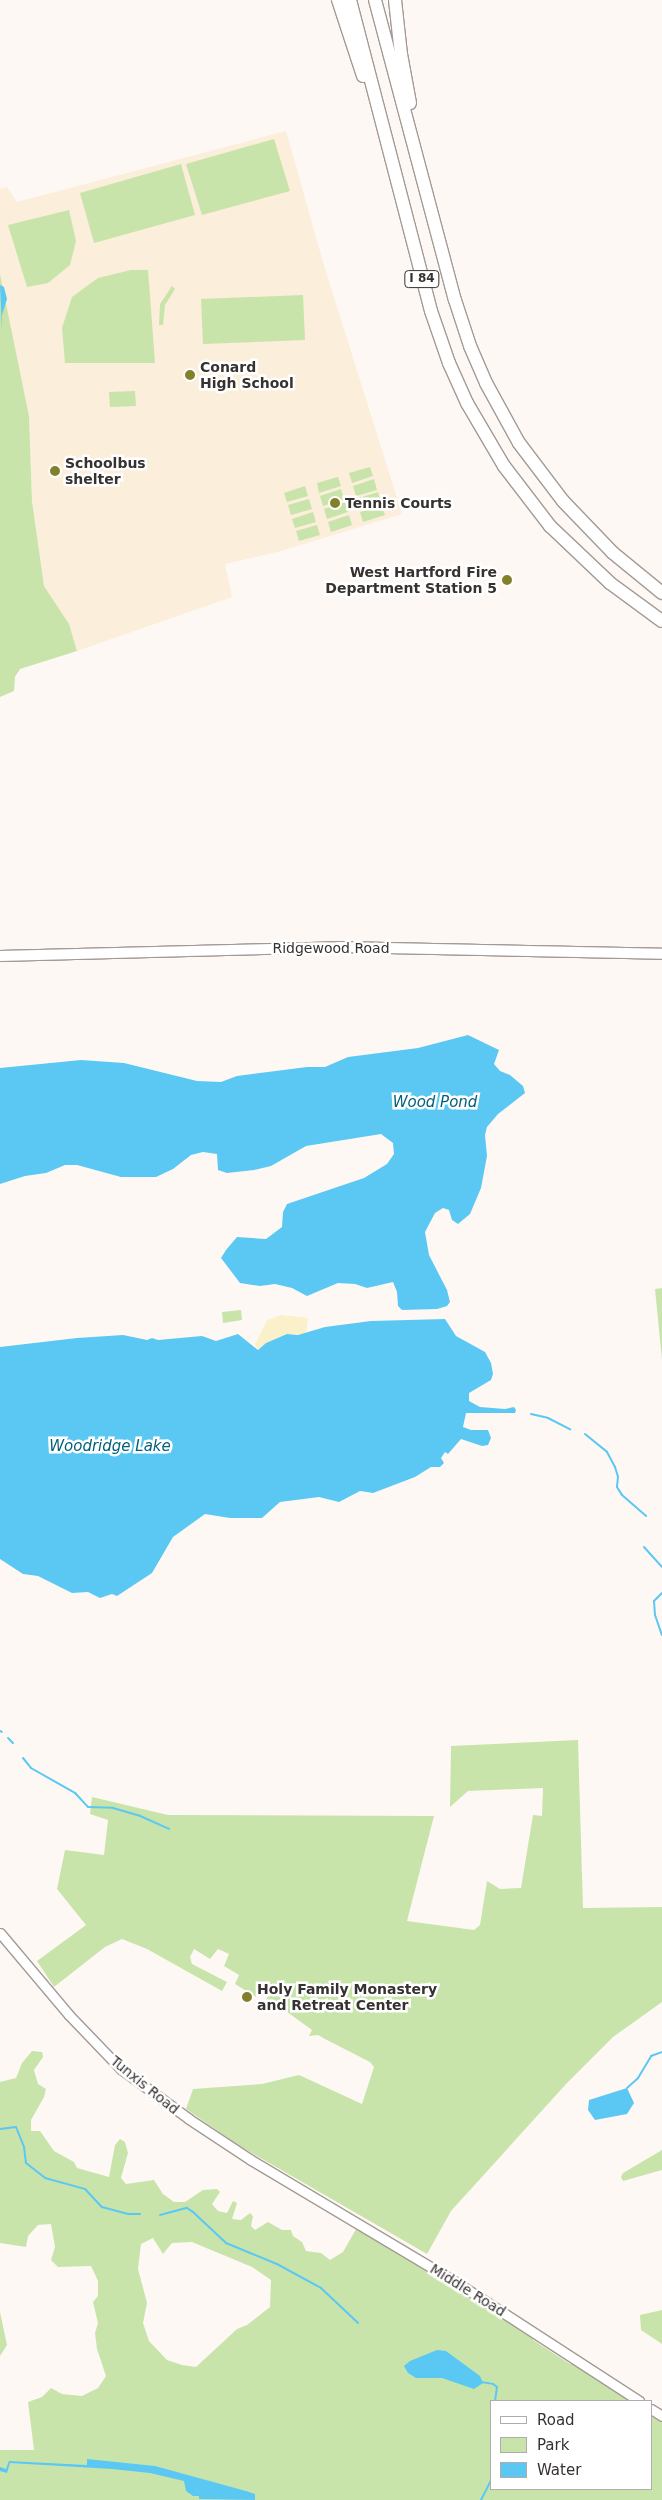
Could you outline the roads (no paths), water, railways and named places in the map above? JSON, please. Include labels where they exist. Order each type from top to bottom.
[{"type":"highway","points":[[338,0],[359,67],[376,99]]},
{"type":"highway","name":"I 84","points":[[350,0],[431,311],[451,368],[469,408],[492,448],[526,497],[556,532],[610,583],[662,621]]},
{"type":"highway","name":"I 84","points":[[375,0],[461,321],[486,383],[527,454],[558,496],[608,549],[662,593]]},
{"type":"highway","points":[[395,0],[404,75],[428,176],[435,225]]},
{"type":"highway","points":[[608,549],[662,584]]},
{"type":"main road","name":"Ridgewood Road","points":[[0,956],[338,947],[662,954]]},
{"type":"street","name":"Tunxis Road","points":[[0,1933],[69,2015],[121,2069],[188,2119],[294,2186]]},
{"type":"street","name":"Middle Road","points":[[294,2186],[459,2284],[637,2400]]},
{"type":"water","points":[[0,285],[4,287],[7,299],[2,315],[2,331]]},
{"type":"water","name":"Wood Pond","points":[[468,1035],[499,1050],[494,1064],[500,1071],[510,1075],[523,1086],[525,1093],[498,1114],[487,1127],[485,1135],[487,1156],[481,1188],[470,1214],[458,1224],[452,1220],[449,1210],[443,1208],[435,1213],[425,1232],[429,1255],[447,1290],[450,1302],[447,1306],[437,1309],[402,1310],[398,1306],[397,1292],[393,1282],[367,1288],[355,1284],[338,1283],[307,1296],[292,1288],[275,1284],[260,1286],[240,1283],[221,1258],[237,1237],[266,1239],[282,1227],[283,1212],[287,1204],[364,1178],[387,1164],[394,1154],[393,1143],[381,1134],[306,1146],[271,1166],[254,1170],[227,1173],[218,1170],[217,1154],[203,1152],[191,1155],[173,1169],[156,1177],[121,1177],[77,1165],[65,1165],[46,1173],[25,1176],[0,1184],[0,1068],[81,1060],[124,1063],[197,1081],[221,1082],[237,1076],[307,1067],[325,1067],[348,1057],[418,1048]]},
{"type":"water","name":"Woodridge Lake","points":[[445,1319],[456,1336],[485,1352],[491,1363],[493,1374],[491,1380],[469,1393],[469,1401],[480,1407],[505,1409],[514,1407],[516,1410],[515,1413],[466,1413],[463,1427],[471,1430],[488,1430],[491,1438],[488,1445],[482,1446],[461,1439],[448,1454],[445,1452],[441,1458],[444,1463],[440,1467],[431,1467],[415,1477],[373,1493],[360,1491],[339,1502],[319,1497],[280,1502],[262,1518],[230,1518],[205,1514],[173,1537],[152,1573],[117,1596],[112,1594],[100,1598],[88,1592],[72,1593],[38,1576],[23,1574],[0,1559],[0,1347],[123,1335],[147,1340],[152,1338],[158,1340],[202,1336],[216,1341],[238,1334],[258,1350],[266,1343],[287,1334],[298,1335],[325,1327],[371,1321]]},
{"type":"water","points":[[627,2088],[634,2103],[627,2114],[595,2120],[588,2110],[589,2100]]},
{"type":"water","points":[[437,2350],[446,2351],[480,2376],[483,2383],[474,2389],[442,2378],[416,2378],[408,2373],[404,2366],[410,2361]]},
{"type":"water","points":[[87,2459],[155,2466],[255,2494],[255,2500],[199,2499],[199,2496],[193,2496],[186,2491],[184,2481],[150,2473],[10,2463],[7,2473],[0,2471],[0,2467],[6,2469],[9,2461],[87,2465]]},
{"type":"waterway","points":[[531,1414],[548,1418],[570,1429]]},
{"type":"waterway","points":[[585,1434],[607,1452],[618,1477],[617,1487],[622,1495],[646,1516]]},
{"type":"waterway","points":[[644,1547],[662,1567]]},
{"type":"waterway","points":[[662,1593],[654,1601],[655,1615],[662,1635]]},
{"type":"waterway","points":[[8,1738],[13,1743]]},
{"type":"waterway","points":[[23,1758],[31,1768],[75,1793],[88,1807],[113,1808],[138,1815],[169,1829]]},
{"type":"waterway","points":[[627,2088],[638,2078],[651,2056],[662,2052]]},
{"type":"waterway","points":[[0,2129],[16,2127],[24,2147],[26,2163],[45,2178],[85,2189],[102,2207],[129,2214],[140,2214]]},
{"type":"waterway","points":[[160,2215],[187,2208],[226,2243],[277,2264],[321,2288],[358,2323]]},
{"type":"waterway","points":[[481,2382],[493,2384],[497,2387],[495,2400]]},
{"type":"waterway","points":[[481,2500],[490,2482]]},
{"type":"place","name":"Conard High School","points":[[190,375]]},
{"type":"place","name":"Schoolbus shelter","points":[[55,471]]},
{"type":"place","name":"Tennis Courts","points":[[335,503]]},
{"type":"place","name":"West Hartford Fire Department Station 5","points":[[507,580]]},
{"type":"place","name":"Holy Family Monastery and Retreat Center","points":[[247,1997]]}]
